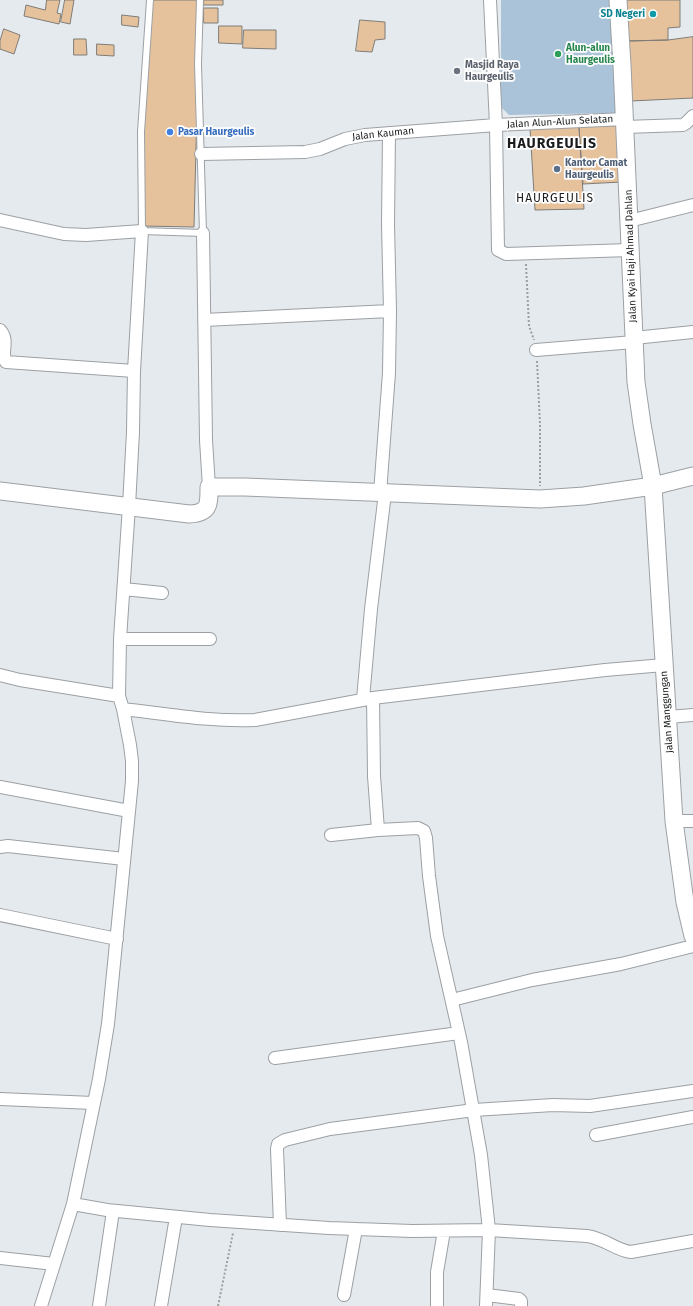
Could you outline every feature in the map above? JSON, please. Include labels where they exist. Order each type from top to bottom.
[{"type":"street","points":[[490,0],[496,125],[498,250],[506,254],[630,250]]},
{"type":"street","name":"Jalan Kyai Haji Ahmad Dahlan","points":[[618,0],[625,123],[636,382],[653,486]]},
{"type":"street","name":"Jalan Alun-Alun Selatan","points":[[496,125],[625,123],[683,124],[693,116]]},
{"type":"street","name":"Jalan Kauman","points":[[201,154],[305,152],[320,149],[353,137],[496,125]]},
{"type":"street","points":[[378,830],[368,699],[371,609],[382,493],[389,373],[389,133]]},
{"type":"street","points":[[629,221],[693,205]]},
{"type":"street","points":[[0,220],[64,234],[86,235],[142,231],[134,371],[133,432],[120,639],[119,696],[123,709],[132,761],[129,811],[117,939],[108,1024],[93,1104],[72,1204],[41,1306]]},
{"type":"street","points":[[0,493],[129,506],[190,514],[204,511],[209,501],[210,487],[206,440],[203,233]]},
{"type":"street","points":[[204,320],[390,311]]},
{"type":"street","points":[[0,330],[5,339],[3,357],[6,362],[134,371]]},
{"type":"street","points":[[536,350],[634,340],[693,332]]},
{"type":"street","points":[[210,487],[245,487],[540,499],[584,496],[653,486],[693,476]]},
{"type":"street","name":"Jalan Manggungan","points":[[653,486],[674,822],[684,895],[693,936]]},
{"type":"street","points":[[124,589],[162,593]]},
{"type":"street","points":[[120,639],[210,639]]},
{"type":"street","points":[[123,709],[240,721],[255,720],[368,699],[605,670],[664,665]]},
{"type":"street","points":[[0,674],[20,680],[119,696]]},
{"type":"street","points":[[668,717],[693,715]]},
{"type":"street","points":[[0,787],[129,811]]},
{"type":"street","points":[[674,822],[693,821]]},
{"type":"street","points":[[331,835],[378,830],[418,828],[424,831],[438,936],[459,1033],[482,1155],[489,1230],[487,1300],[519,1299],[521,1306]]},
{"type":"street","points":[[0,847],[8,846],[124,859]]},
{"type":"street","points":[[0,915],[117,939]]},
{"type":"street","points":[[452,1000],[532,980],[621,964],[693,946]]},
{"type":"street","points":[[275,1058],[459,1033]]},
{"type":"street","points":[[280,1225],[277,1149],[281,1142],[330,1129],[474,1110],[553,1105],[590,1106],[693,1091]]},
{"type":"street","points":[[0,1099],[93,1104]]},
{"type":"street","points":[[596,1135],[693,1117]]},
{"type":"street","points":[[72,1204],[113,1211],[280,1225],[356,1229],[444,1231],[489,1230],[594,1236],[622,1250],[631,1252],[693,1241]]},
{"type":"street","points":[[99,1306],[113,1211]]},
{"type":"street","points":[[161,1306],[176,1217]]},
{"type":"street","points":[[344,1295],[356,1229]]},
{"type":"street","points":[[437,1306],[437,1272],[444,1231]]},
{"type":"street","points":[[0,1258],[54,1264]]},
{"type":"lane","points":[[150,0],[141,132],[142,231],[203,233],[198,64],[200,0]]},
{"type":"path","points":[[526,253],[529,326],[536,350],[540,424],[540,499]]},
{"type":"path","points":[[218,1306],[235,1222]]},
{"type":"shaded area","name":"Alun-alun Haurgeulis","points":[[501,0],[611,0],[617,113],[509,115],[501,107]]},
{"type":"building","points":[[47,0],[60,0],[57,13],[61,14],[59,24],[24,16],[26,5],[45,10]]},
{"type":"building","points":[[65,0],[74,0],[70,24],[61,22]]},
{"type":"building","name":"Pasar Haurgeulis","points":[[152,0],[197,0],[197,109],[194,227],[143,226],[144,108]]},
{"type":"building","points":[[204,0],[223,0],[223,5],[204,5]]},
{"type":"building","name":"SD Negeri","points":[[626,0],[680,0],[680,27],[668,28],[668,40],[627,41]]},
{"type":"building","points":[[204,8],[218,8],[218,23],[204,23]]},
{"type":"building","points":[[122,15],[139,17],[138,27],[122,25]]},
{"type":"building","points":[[360,20],[385,22],[385,39],[375,40],[372,52],[356,51]]},
{"type":"building","points":[[219,26],[242,26],[242,44],[219,43]]},
{"type":"building","points":[[4,29],[20,35],[14,54],[0,49],[0,41]]},
{"type":"building","points":[[244,30],[276,30],[276,49],[243,48]]},
{"type":"building","points":[[693,37],[693,98],[631,101],[627,41],[668,40]]},
{"type":"building","points":[[74,39],[86,39],[87,55],[74,55]]},
{"type":"building","points":[[97,44],[114,45],[114,56],[97,55]]},
{"type":"building","points":[[619,126],[622,182],[583,184],[579,127]]},
{"type":"building","name":"Kantor Camat Haurgeulis","points":[[579,127],[584,209],[535,210],[530,128]]},
{"type":"place","name":"SD Negeri","points":[[653,14]]},
{"type":"place","name":"Alun-alun Haurgeulis","points":[[558,54]]},
{"type":"place","name":"Masjid Raya Haurgeulis","points":[[457,71]]},
{"type":"place","name":"Pasar Haurgeulis","points":[[170,132]]},
{"type":"place","name":"Kantor Camat Haurgeulis","points":[[557,169]]},
{"type":"district","name":"HAURGEULIS","points":[[552,144]]},
{"type":"district","name":"HAURGEULIS","points":[[555,199]]}]
